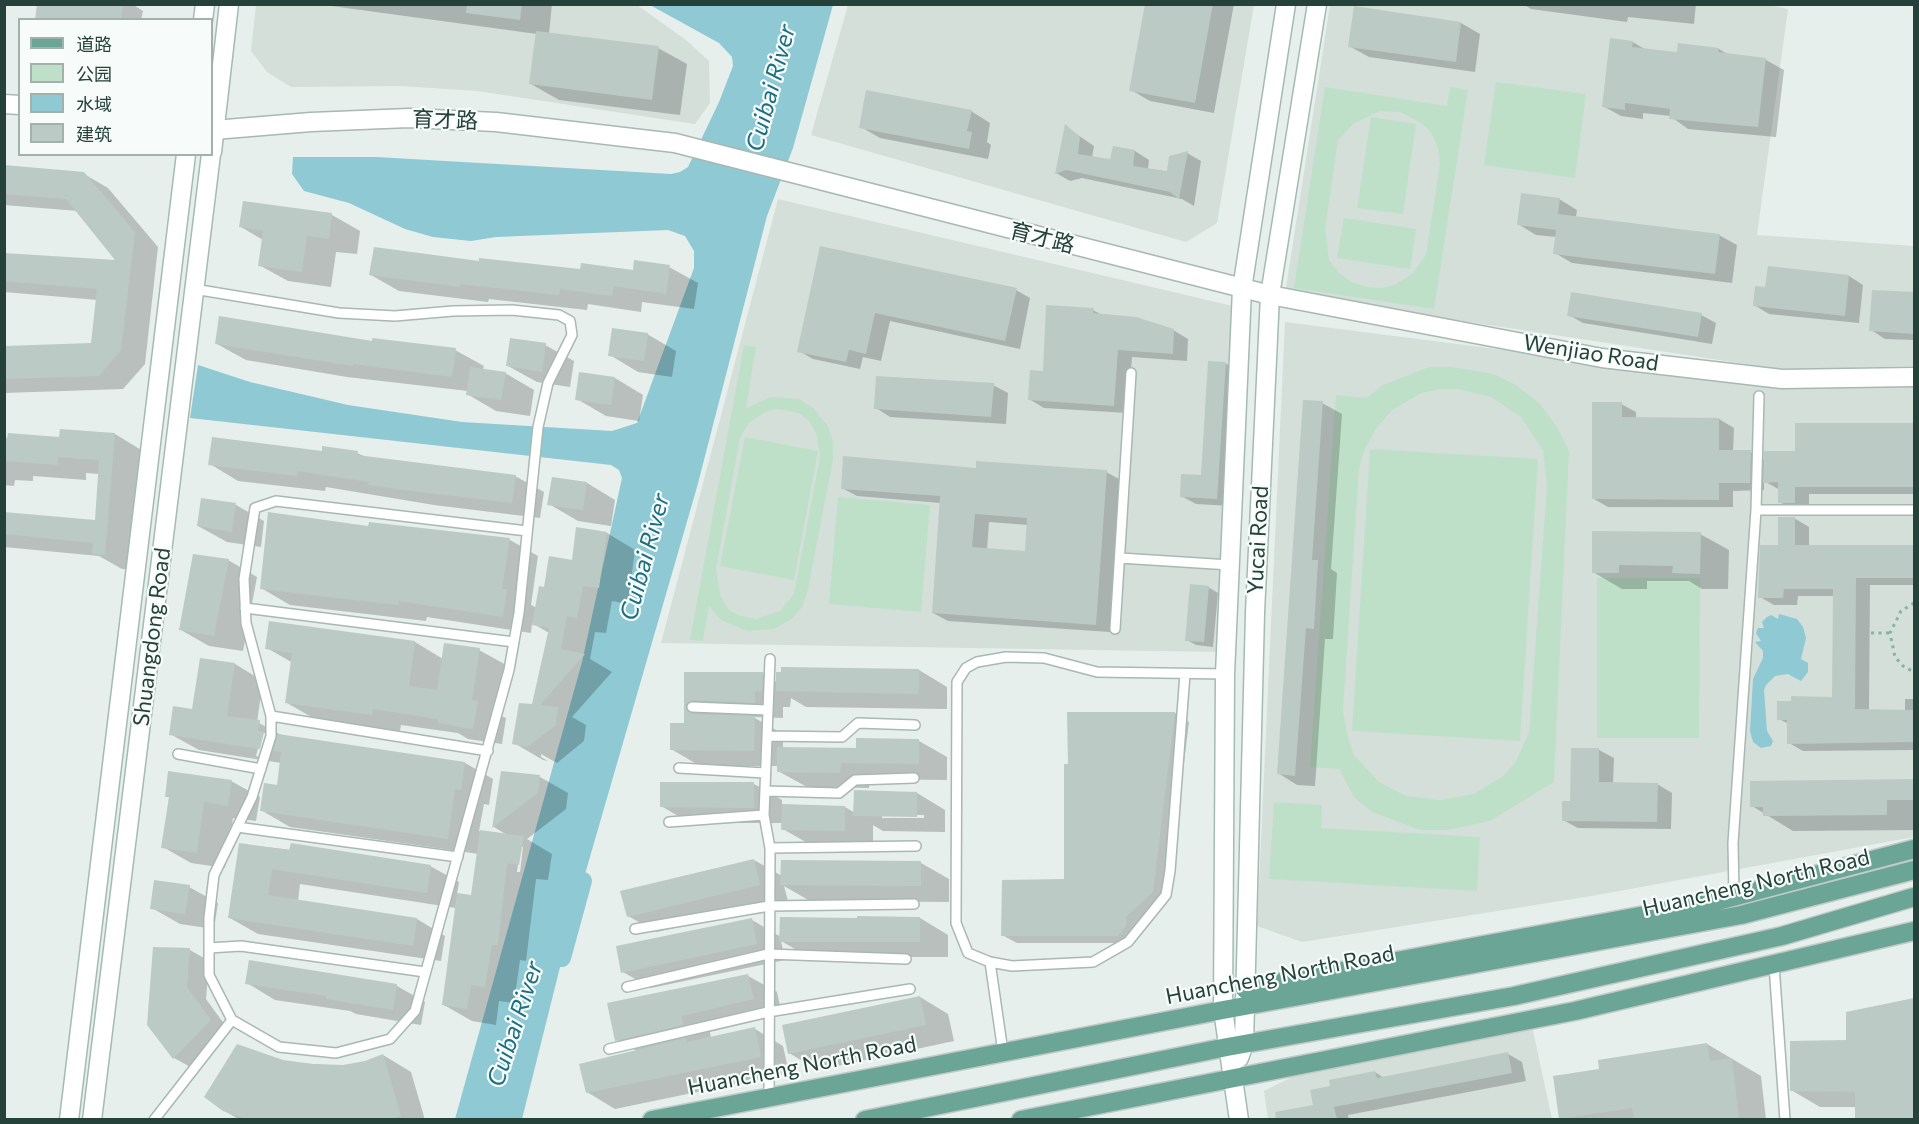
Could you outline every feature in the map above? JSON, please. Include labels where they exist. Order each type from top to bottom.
[{"type":"main road","name":"Shuangdong Road","points":[[213,130],[229,4]]},
{"type":"main road","name":"Yucai Road","points":[[1235,1045],[1223,1010],[1225,674],[1242,289],[1286,4]]},
{"type":"main road","name":"Yucai Road","points":[[1239,1119],[1232,1076],[1235,1045],[1245,998],[1255,613],[1270,296],[1317,4]]},
{"type":"main road","name":"育才路","points":[[213,130],[311,122],[409,118],[496,122],[675,143],[1270,296]]},
{"type":"main road","name":"Shuangdong Road","points":[[69,1119],[186,156]]},
{"type":"main road","name":"Shuangdong Road","points":[[92,1119],[211,156]]},
{"type":"main road","name":"Wenjiao Road","points":[[1270,296],[1602,358],[1782,379],[1914,377]]},
{"type":"main road","points":[[1245,998],[1734,896],[1914,849]]},
{"type":"main road","name":"Huancheng North Road","points":[[652,1119],[1223,1010],[1245,998],[1741,915],[1914,870]]},
{"type":"main road","points":[[865,1119],[1235,1045],[1537,991],[1782,936],[1914,897]]},
{"type":"main road","points":[[1021,1119],[1232,1076],[1575,1011],[1914,931]]},
{"type":"main road","points":[[901,1112],[920,1119]]},
{"type":"lane","points":[[194,289],[339,313],[395,316],[453,311],[512,310],[559,315],[570,321],[572,335],[548,383],[538,427],[533,480],[514,642],[488,751],[415,1011],[390,1039],[379,1042],[336,1053],[279,1047],[232,1020],[209,975],[209,918],[214,875],[252,797],[271,736],[271,716],[246,623],[244,579],[255,508],[276,501],[527,531]]},
{"type":"lane","points":[[1115,629],[1131,373]]},
{"type":"lane","points":[[1734,896],[1733,843],[1756,510],[1759,396]]},
{"type":"lane","points":[[1756,510],[1914,510]]},
{"type":"lane","points":[[1120,558],[1230,565]]},
{"type":"lane","points":[[245,608],[514,642]]},
{"type":"lane","points":[[1185,674],[1170,871],[1166,895],[1128,942],[1093,962],[1012,966],[990,962],[968,953],[956,923],[957,682],[966,668],[977,662],[1006,657],[1044,658],[1097,672],[1225,674]]},
{"type":"lane","points":[[769,1097],[770,848],[764,815],[770,658]]},
{"type":"lane","points":[[692,707],[768,710]]},
{"type":"lane","points":[[271,716],[488,751]]},
{"type":"lane","points":[[766,736],[842,737],[858,723],[915,724]]},
{"type":"lane","points":[[178,754],[261,769]]},
{"type":"lane","points":[[679,768],[765,772]]},
{"type":"lane","points":[[765,791],[839,793],[855,780],[914,778]]},
{"type":"lane","points":[[669,822],[764,815]]},
{"type":"lane","points":[[237,827],[458,857]]},
{"type":"lane","points":[[770,848],[916,846]]},
{"type":"lane","points":[[635,929],[769,906],[914,904]]},
{"type":"lane","points":[[209,948],[241,946],[425,972]]},
{"type":"lane","points":[[627,987],[768,954],[906,959]]},
{"type":"lane","points":[[990,962],[1002,1052]]},
{"type":"lane","points":[[1774,965],[1785,1119]]},
{"type":"lane","points":[[609,1049],[768,1012],[910,989]]},
{"type":"lane","points":[[154,1119],[232,1020]]},
{"type":"path","points":[[1914,603],[1901,611],[1890,633],[1895,657],[1903,666],[1914,672]]},
{"type":"path","points":[[1871,633],[1890,633]]},
{"type":"shaded area","points":[[256,5],[637,5],[686,40],[709,61],[710,103],[695,124],[477,91],[400,86],[291,87],[267,72],[251,51]]},
{"type":"shaded area","points":[[848,5],[1254,5],[1217,223],[1186,242],[811,135]]},
{"type":"shaded area","points":[[1330,5],[1769,5],[1788,9],[1757,235],[1914,246],[1914,366],[1785,370],[1285,294]]},
{"type":"shaded area","points":[[778,199],[1237,307],[1218,652],[661,643]]},
{"type":"shaded area","points":[[1285,322],[1778,385],[1914,386],[1914,837],[1592,896],[1302,942],[1257,926]]},
{"type":"shaded area","points":[[1532,1026],[1552,1119],[1268,1119],[1264,1091],[1298,1074]]},
{"type":"green space","points":[[1496,82],[1586,94],[1575,178],[1484,165]]},
{"type":"green space","points":[[1325,87],[1447,106],[1450,87],[1468,90],[1434,309],[1294,288]],"holes":[[[1380,111],[1400,112],[1423,124],[1431,132],[1438,148],[1440,164],[1426,255],[1412,274],[1396,284],[1383,288],[1367,287],[1351,282],[1338,272],[1329,260],[1325,230],[1338,141],[1353,124]]]},
{"type":"green space","points":[[1371,117],[1416,124],[1403,214],[1357,208]]},
{"type":"green space","points":[[1344,218],[1416,229],[1410,269],[1337,258]]},
{"type":"green space","points":[[744,345],[756,347],[746,408],[771,397],[799,399],[813,408],[828,426],[833,442],[833,460],[807,594],[802,607],[793,618],[774,629],[747,631],[721,620],[709,606],[703,641],[690,640]],"holes":[[[777,409],[799,413],[809,421],[817,435],[820,457],[794,594],[780,611],[756,619],[738,615],[729,610],[720,595],[716,569],[740,438],[749,423],[765,412]]]},
{"type":"green space","points":[[1429,367],[1452,367],[1494,374],[1516,385],[1540,404],[1557,427],[1569,451],[1554,782],[1490,821],[1448,830],[1420,830],[1372,812],[1354,797],[1339,769],[1310,767],[1336,395],[1367,398],[1383,385]],"holes":[[[1440,389],[1458,389],[1491,397],[1521,417],[1543,450],[1547,485],[1529,733],[1515,763],[1503,776],[1474,794],[1440,800],[1406,796],[1379,782],[1354,755],[1343,711],[1359,469],[1363,453],[1375,430],[1392,410],[1422,393]]]},
{"type":"green space","points":[[745,437],[818,451],[794,580],[720,566]]},
{"type":"green space","points":[[1370,449],[1538,459],[1520,741],[1352,731]]},
{"type":"green space","points":[[838,497],[930,505],[921,612],[829,604]]},
{"type":"green space","points":[[1597,578],[1700,578],[1699,738],[1597,738]]},
{"type":"green space","points":[[1274,802],[1322,805],[1321,828],[1480,837],[1477,891],[1269,879]]},
{"type":"water","points":[[650,5],[833,5],[793,148],[767,216],[697,487],[572,919],[522,1119],[455,1119],[582,662],[622,478],[619,470],[611,465],[190,418],[198,365],[250,382],[348,405],[462,422],[612,431],[637,423],[694,268],[694,251],[685,236],[668,230],[496,237],[471,241],[433,237],[405,229],[349,203],[304,191],[292,174],[293,157],[376,157],[671,174],[680,172],[688,167],[719,102],[733,66],[732,57],[719,43]]},
{"type":"water","points":[[1779,614],[1797,619],[1803,627],[1806,638],[1801,659],[1808,663],[1808,672],[1801,681],[1788,674],[1775,676],[1766,685],[1764,690],[1767,731],[1773,741],[1771,746],[1761,748],[1753,742],[1750,731],[1753,679],[1763,658],[1763,651],[1755,642],[1761,641],[1756,633],[1758,628],[1764,628],[1762,622],[1767,617],[1771,615],[1778,619]]},
{"type":"building","points":[[37,4],[123,4],[121,18],[35,18]]},
{"type":"building","points":[[467,4],[522,4],[520,20],[466,13]]},
{"type":"building","points":[[1145,4],[1213,4],[1195,103],[1129,91]]},
{"type":"building","points":[[1354,6],[1461,22],[1456,62],[1348,47]]},
{"type":"building","points":[[536,31],[659,46],[652,100],[529,84]]},
{"type":"building","points":[[1610,38],[1633,41],[1632,47],[1677,52],[1678,43],[1719,48],[1718,52],[1766,58],[1758,127],[1669,119],[1670,109],[1625,103],[1625,110],[1602,107]]},
{"type":"building","points":[[866,90],[972,110],[967,131],[972,132],[969,149],[859,128]]},
{"type":"building","points":[[1065,124],[1080,137],[1078,154],[1110,159],[1113,146],[1135,150],[1133,166],[1167,171],[1169,156],[1188,151],[1179,199],[1170,192],[1066,170],[1055,174]]},
{"type":"building","points":[[4,165],[84,172],[135,232],[121,350],[99,376],[4,379],[4,346],[91,343],[97,289],[4,281],[4,253],[115,260],[66,199],[4,194]]},
{"type":"building","points":[[1521,193],[1560,198],[1558,214],[1720,234],[1715,274],[1553,254],[1556,230],[1517,225]]},
{"type":"building","points":[[243,201],[332,213],[329,239],[307,236],[302,272],[258,266],[263,231],[239,227]]},
{"type":"building","points":[[820,246],[1017,288],[1005,341],[875,313],[866,354],[849,350],[846,362],[797,352]]},
{"type":"building","points":[[374,247],[479,261],[479,258],[580,269],[581,263],[633,270],[634,260],[670,265],[666,294],[614,286],[612,296],[560,289],[559,295],[460,284],[460,287],[369,275]]},
{"type":"building","points":[[1768,266],[1849,275],[1845,316],[1753,306],[1755,286],[1765,287]]},
{"type":"building","points":[[1872,290],[1914,292],[1914,334],[1869,331]]},
{"type":"building","points":[[1571,292],[1702,313],[1698,337],[1567,316]]},
{"type":"building","points":[[1046,305],[1094,308],[1093,313],[1136,317],[1174,329],[1173,354],[1118,350],[1114,406],[1028,400],[1030,370],[1043,371]]},
{"type":"building","points":[[219,316],[372,341],[372,338],[456,348],[452,377],[353,364],[353,366],[215,344]]},
{"type":"building","points":[[612,328],[648,333],[644,361],[608,356]]},
{"type":"building","points":[[510,338],[546,343],[542,372],[506,366]]},
{"type":"building","points":[[1208,361],[1226,362],[1217,499],[1180,497],[1181,474],[1201,475]]},
{"type":"building","points":[[470,367],[506,372],[501,400],[466,395]]},
{"type":"building","points":[[579,372],[615,377],[611,405],[575,400]]},
{"type":"building","points":[[876,376],[994,383],[991,417],[874,409]]},
{"type":"building","points":[[1303,400],[1323,401],[1312,560],[1318,560],[1314,629],[1306,628],[1295,776],[1277,774]]},
{"type":"building","points":[[1592,402],[1622,402],[1622,417],[1719,418],[1719,450],[1751,450],[1750,483],[1719,483],[1719,500],[1592,499]]},
{"type":"building","points":[[1795,423],[1914,423],[1914,487],[1795,487],[1795,503],[1778,503],[1778,482],[1763,483],[1764,451],[1795,451]]},
{"type":"building","points":[[60,429],[115,433],[105,555],[92,554],[93,543],[4,534],[4,512],[95,520],[99,460],[58,457],[57,465],[4,461],[4,438],[7,438],[8,433],[59,437]]},
{"type":"building","points":[[212,437],[322,451],[322,446],[358,451],[357,455],[516,475],[512,503],[368,485],[369,482],[298,471],[297,476],[208,465]]},
{"type":"building","points":[[843,456],[976,468],[976,461],[1107,470],[1096,625],[932,613],[940,496],[841,489]],"holes":[[[975,514],[1027,518],[1025,551],[972,547]]]},
{"type":"building","points":[[552,477],[587,482],[583,510],[547,505]]},
{"type":"building","points":[[201,498],[236,503],[232,532],[197,526]]},
{"type":"building","points":[[268,512],[368,526],[369,522],[510,538],[502,589],[507,589],[503,617],[399,601],[398,605],[260,589]]},
{"type":"building","points":[[1778,517],[1795,517],[1795,545],[1914,545],[1914,578],[1856,578],[1855,709],[1914,710],[1914,742],[1787,744],[1787,720],[1777,720],[1777,701],[1791,701],[1791,696],[1832,697],[1833,589],[1784,589],[1783,598],[1758,598],[1760,545],[1778,545]]},
{"type":"building","points":[[576,527],[607,532],[599,588],[583,586],[577,618],[567,616],[561,649],[585,654],[540,705],[558,707],[556,725],[527,747],[512,744],[519,703],[532,704],[549,628],[532,625],[539,586],[544,587],[549,556],[572,560]]},
{"type":"building","points":[[1592,531],[1701,532],[1700,574],[1672,573],[1673,566],[1619,565],[1619,573],[1592,573]]},
{"type":"building","points":[[193,554],[229,559],[214,636],[179,630]]},
{"type":"building","points":[[1190,584],[1209,586],[1204,642],[1185,641]]},
{"type":"building","points":[[269,621],[415,641],[409,686],[437,690],[444,643],[480,648],[472,700],[478,701],[473,729],[438,723],[438,719],[373,709],[372,715],[285,703],[292,653],[265,649]]},
{"type":"building","points":[[200,658],[235,663],[227,716],[260,720],[258,731],[264,732],[260,749],[169,735],[173,706],[192,709]]},
{"type":"building","points":[[781,667],[919,669],[919,694],[776,691],[776,672],[781,672]]},
{"type":"building","points":[[684,672],[763,672],[762,691],[755,691],[755,703],[692,700],[685,706],[692,714],[755,716],[754,751],[670,750],[670,723],[684,723]]},
{"type":"building","points":[[1067,712],[1175,712],[1153,892],[1126,917],[1126,926],[1118,936],[1001,936],[1002,880],[1064,879],[1064,764],[1068,764]]},
{"type":"building","points":[[278,734],[465,762],[461,790],[455,789],[448,839],[260,811],[264,783],[277,785],[281,752],[273,751]]},
{"type":"building","points":[[856,738],[919,739],[919,764],[841,763],[840,773],[777,772],[777,747],[856,748]]},
{"type":"building","points":[[1571,748],[1599,748],[1599,782],[1658,783],[1657,822],[1562,821],[1562,801],[1570,801]]},
{"type":"building","points":[[168,771],[232,780],[228,806],[204,802],[197,853],[161,848],[169,797],[165,797]]},
{"type":"building","points":[[501,771],[540,775],[538,793],[492,828]]},
{"type":"building","points":[[1914,779],[1914,800],[1887,800],[1887,815],[1763,816],[1763,807],[1750,807],[1750,781]]},
{"type":"building","points":[[660,782],[754,782],[754,808],[660,807]]},
{"type":"building","points":[[854,790],[917,792],[917,817],[853,816]]},
{"type":"building","points":[[782,804],[845,806],[845,831],[781,830]]},
{"type":"building","points":[[480,830],[524,836],[519,865],[507,863],[498,945],[492,945],[485,987],[471,985],[467,1009],[442,1005],[457,893],[471,895]]},
{"type":"building","points":[[239,843],[289,850],[291,843],[431,865],[427,893],[272,869],[268,895],[417,918],[413,946],[228,918]]},
{"type":"building","points":[[754,859],[760,885],[627,917],[620,891]]},
{"type":"building","points":[[781,860],[921,861],[921,886],[780,885]]},
{"type":"building","points":[[154,880],[190,885],[185,914],[150,909]]},
{"type":"building","points":[[857,916],[920,917],[920,942],[779,942],[780,917],[857,918]]},
{"type":"building","points":[[752,918],[757,944],[621,973],[616,946]]},
{"type":"building","points":[[153,947],[190,948],[187,987],[211,1020],[173,1059],[147,1025]]},
{"type":"building","points":[[249,960],[397,984],[393,1010],[326,999],[326,996],[245,984]]},
{"type":"building","points":[[748,974],[754,999],[682,1016],[683,1025],[615,1041],[607,1003]]},
{"type":"building","points":[[920,996],[926,1025],[788,1054],[782,1025]]},
{"type":"building","points":[[1914,998],[1914,1119],[1855,1119],[1855,1092],[1790,1091],[1790,1041],[1846,1040],[1846,1012]]},
{"type":"building","points":[[755,1027],[761,1057],[586,1093],[579,1064],[686,1038],[687,1042]]},
{"type":"building","points":[[1707,1043],[1710,1061],[1732,1058],[1739,1119],[1634,1119],[1632,1108],[1559,1119],[1553,1076],[1599,1069],[1598,1060]]},
{"type":"building","points":[[237,1044],[283,1060],[313,1064],[343,1065],[365,1061],[383,1054],[401,1116],[391,1119],[246,1119],[223,1111],[204,1097]]},
{"type":"building","points":[[1508,1052],[1512,1073],[1334,1107],[1337,1119],[1276,1119],[1275,1112],[1313,1105],[1310,1090],[1330,1086],[1329,1080],[1375,1071],[1377,1078]]},
{"type":"waterway","name":"Cuibai River","points":[[562,958],[583,881]]}]
